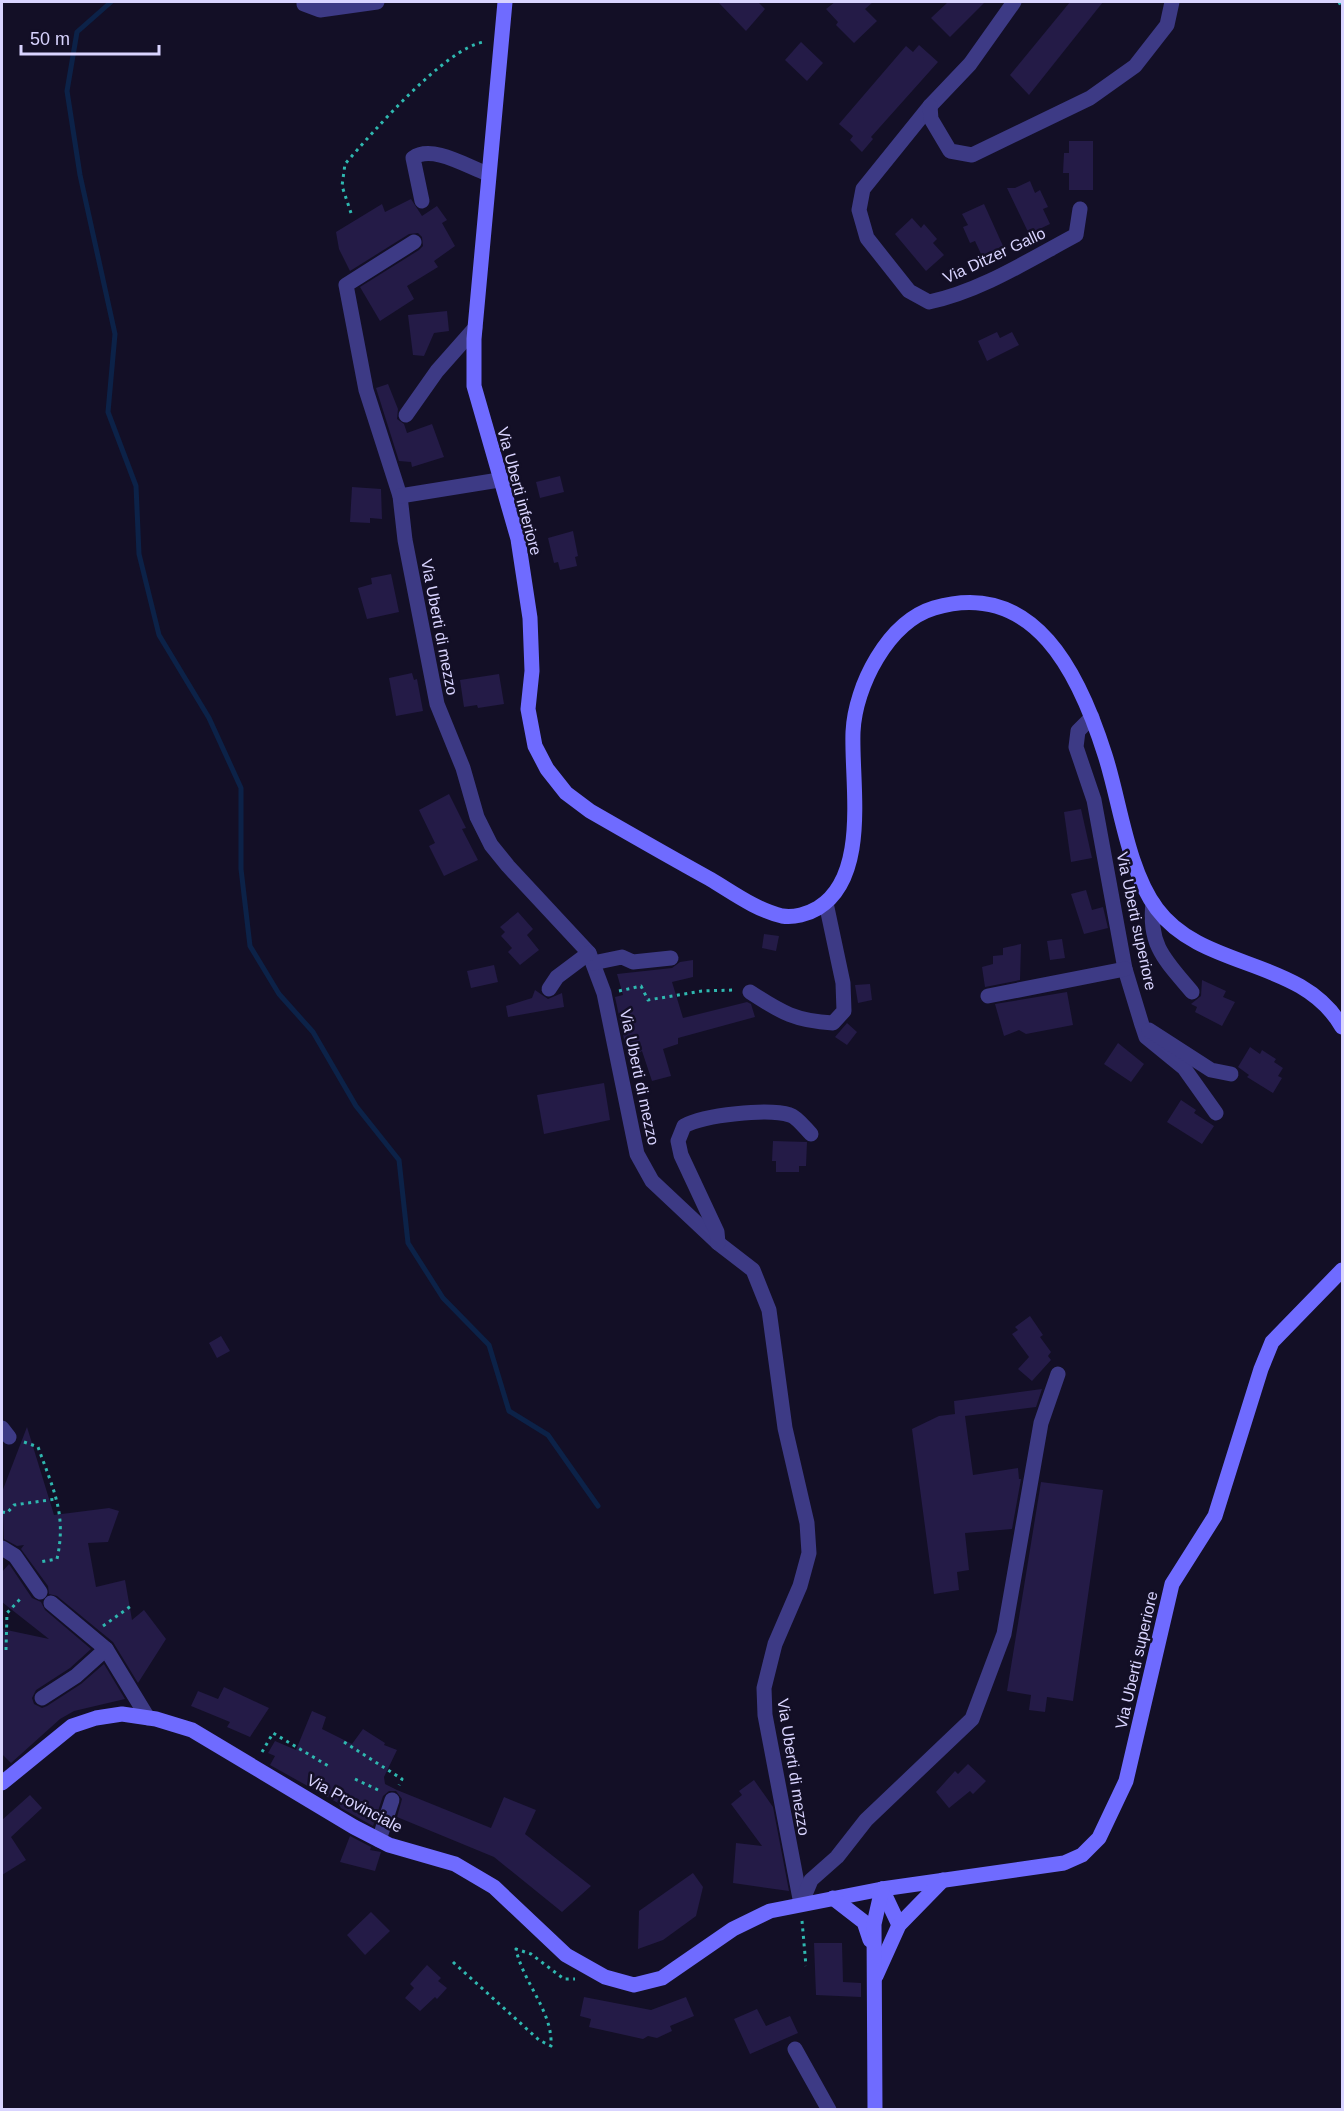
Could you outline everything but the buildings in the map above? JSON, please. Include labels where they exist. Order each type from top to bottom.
[{"type":"main road","name":"Via Uberti inferiore","points":[[505,2],[475,328],[474,386],[499,480],[518,539],[530,618],[532,671],[528,709],[536,746],[547,769],[566,793],[590,811],[754,905],[791,916],[804,914],[826,903]]},
{"type":"main road","name":"Via Uberti superiore","points":[[826,903],[840,888],[849,861],[855,777],[853,730],[864,684],[885,646],[903,623],[931,609],[966,600],[1005,607],[1028,621],[1053,643],[1092,717],[1106,757],[1129,846],[1153,903],[1188,939],[1299,984],[1325,1004],[1342,1027]]},
{"type":"main road","name":"Via Uberti superiore","points":[[882,1889],[1064,1863],[1082,1855],[1099,1838],[1126,1781],[1172,1584],[1215,1516],[1261,1369],[1272,1342],[1342,1270]]},
{"type":"main road","name":"Via Provinciale","points":[[2,1783],[72,1726],[96,1718],[122,1714],[148,1718],[192,1730],[379,1840],[455,1864],[494,1887],[566,1955],[604,1977],[634,1985],[662,1978],[733,1929],[770,1911],[882,1889]]},
{"type":"main road","points":[[874,1982],[899,1924],[943,1880]]},
{"type":"main road","points":[[882,1889],[899,1924]]},
{"type":"main road","points":[[875,2109],[874,1923],[882,1889]]},
{"type":"main road","points":[[833,1898],[864,1922],[871,1945],[874,1982]]},
{"type":"street","points":[[304,2],[303,4],[320,10],[377,2]]},
{"type":"street","name":"Via Ditzer Gallo","points":[[1014,2],[970,64],[930,106],[863,189],[860,210],[867,238],[909,291],[929,302],[951,297],[980,285],[1077,236],[1080,209]]},
{"type":"street","points":[[930,106],[931,119],[950,151],[972,155],[1090,98],[1135,66],[1167,25],[1172,2]]},
{"type":"street","points":[[422,201],[413,158],[420,153],[435,154],[488,174]]},
{"type":"street","name":"Via Uberti di mezzo","points":[[414,242],[346,285],[366,390],[400,496],[405,540],[437,704],[463,768],[477,817],[491,845],[507,867],[591,958],[604,993],[637,1154],[652,1180],[718,1242],[753,1270],[770,1310],[785,1428],[807,1523],[809,1553],[800,1586],[775,1644],[764,1688],[765,1715],[801,1904]]},
{"type":"street","points":[[406,416],[437,371],[475,328]]},
{"type":"street","points":[[400,496],[499,480]]},
{"type":"street","name":"Via Uberti superiore","points":[[1092,717],[1078,730],[1076,747],[1094,800],[1125,969],[1146,1037],[1184,1068],[1216,1113]]},
{"type":"street","points":[[750,992],[774,1008],[805,1022],[833,1023],[844,1011],[843,983],[826,903]]},
{"type":"street","points":[[1153,903],[1151,930],[1160,953],[1192,992]]},
{"type":"street","points":[[549,989],[557,977],[591,958],[622,957],[633,962],[671,958]]},
{"type":"street","points":[[988,996],[1125,969]]},
{"type":"street","points":[[1142,1024],[1211,1070],[1232,1074]]},
{"type":"street","points":[[718,1242],[717,1232],[681,1155],[678,1141],[684,1126],[706,1117],[791,1115],[811,1134]]},
{"type":"street","points":[[801,1904],[811,1880],[837,1857],[866,1820],[972,1719],[1004,1634],[1041,1423],[1058,1374]]},
{"type":"street","points":[[2,1548],[15,1556],[42,1593],[106,1649],[148,1718]]},
{"type":"street","points":[[42,1698],[76,1676],[106,1649]]},
{"type":"street","points":[[379,1840],[392,1800]]},
{"type":"street","points":[[795,2049],[829,2109]]},
{"type":"path","points":[[1339,2],[1342,8]]},
{"type":"path","points":[[351,213],[342,186],[345,164],[395,110],[450,60],[475,43],[502,39]]},
{"type":"path","points":[[604,993],[641,986],[648,1000],[702,991],[742,990],[750,992]]},
{"type":"path","points":[[5,1433],[38,1447],[61,1511],[61,1543],[57,1559],[39,1562],[25,1570]]},
{"type":"path","points":[[2,1512],[7,1513],[14,1505],[56,1499]]},
{"type":"path","points":[[6,1650],[7,1613],[42,1593]]},
{"type":"path","points":[[90,1636],[131,1606]]},
{"type":"path","points":[[254,1767],[273,1733],[330,1767]]},
{"type":"path","points":[[344,1742],[402,1779],[392,1800],[355,1779]]},
{"type":"path","points":[[801,1904],[806,1966]]},
{"type":"path","points":[[453,1962],[539,2040],[551,2046],[552,2029],[519,1965],[516,1949],[531,1954],[564,1980],[576,1979],[588,1968]]},
{"type":"waterway","points":[[111,2],[77,32],[67,91],[80,175],[115,334],[108,412],[136,486],[139,554],[159,635],[209,718],[241,788],[241,869],[250,946],[279,994],[313,1032],[356,1106],[399,1160],[408,1243],[443,1298],[489,1345],[509,1411],[548,1435],[598,1506]]}]
